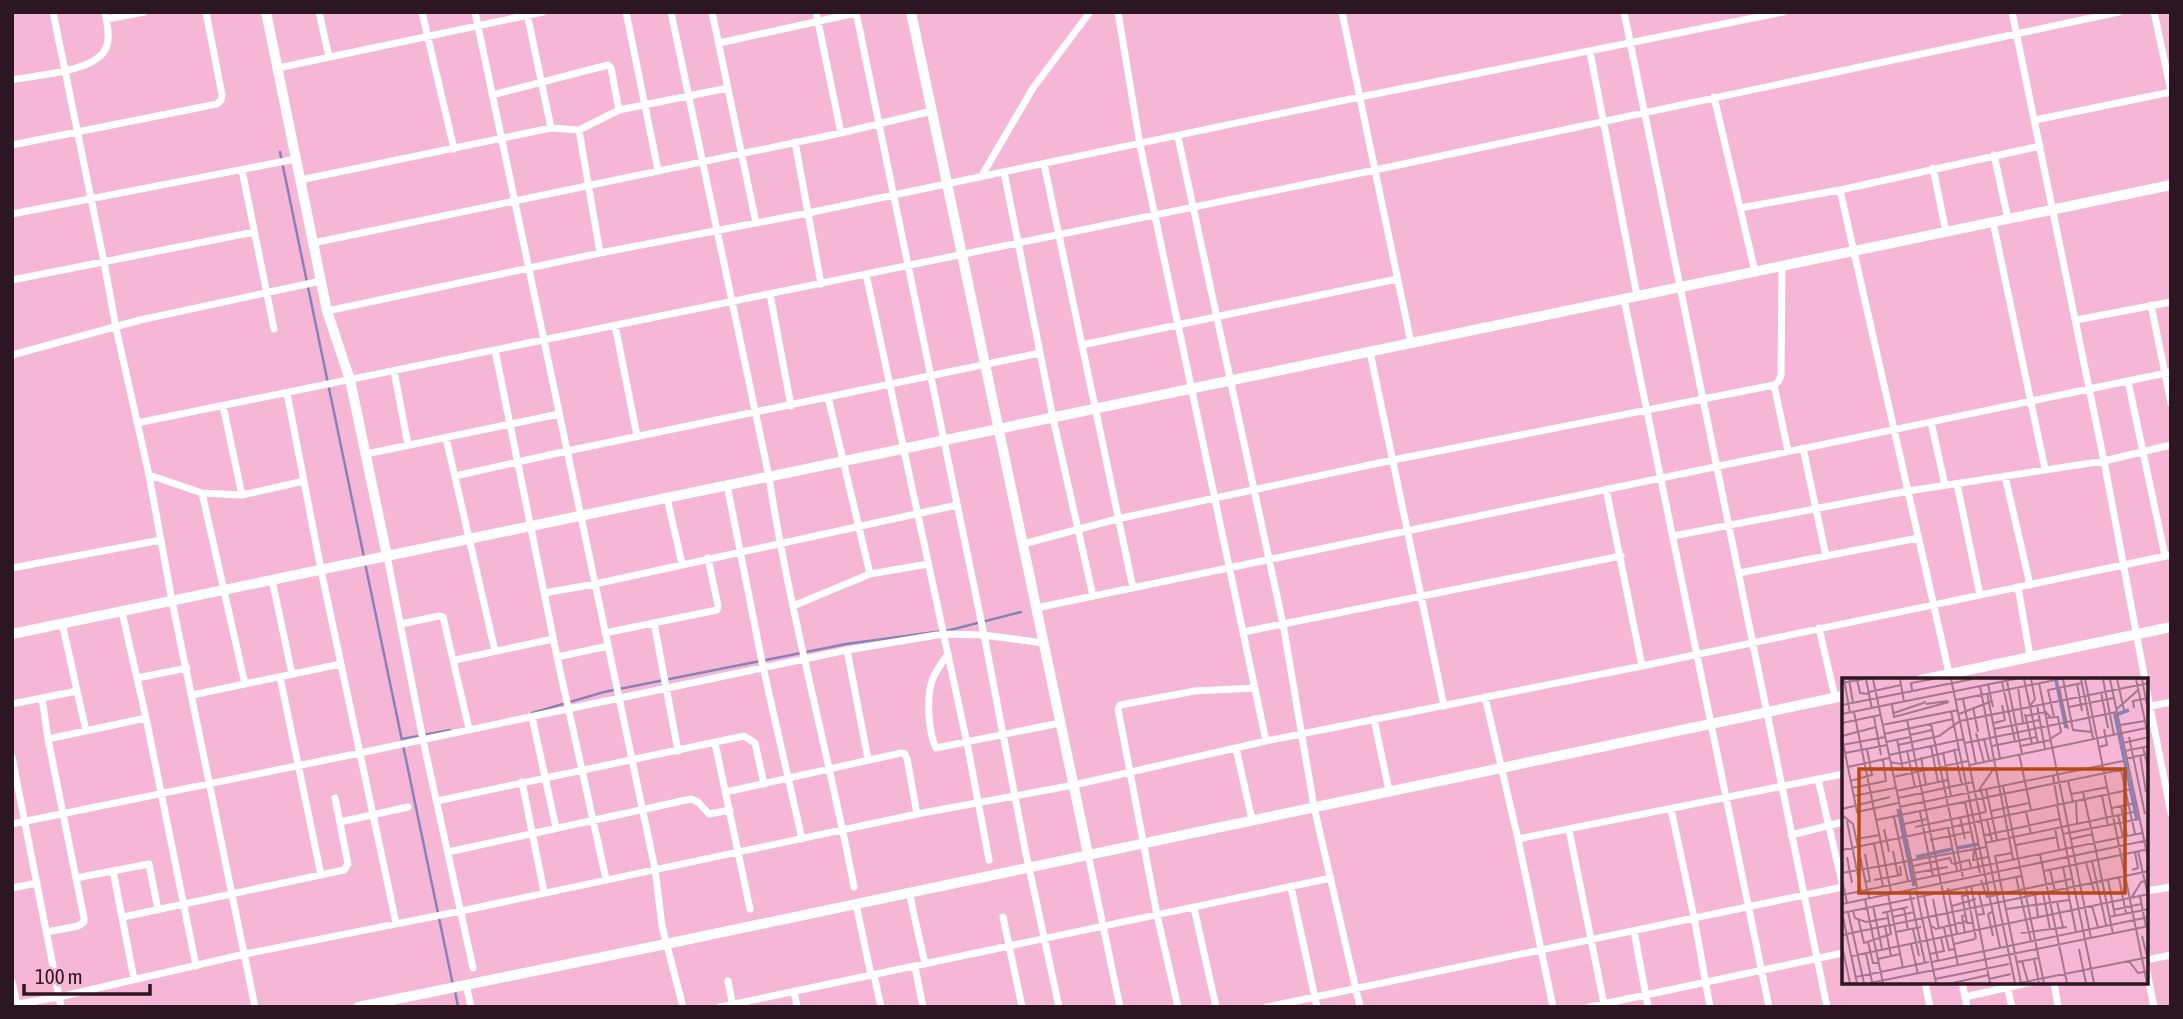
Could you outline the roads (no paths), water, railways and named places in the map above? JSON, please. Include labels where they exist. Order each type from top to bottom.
[{"type":"street","points":[[53,12],[255,1007]]},
{"type":"street","points":[[12,80],[85,66],[99,58],[106,49],[106,16],[144,12]]},
{"type":"street","points":[[12,145],[217,104],[222,95],[206,12]]},
{"type":"street","points":[[266,12],[327,311],[350,380],[423,740],[473,968]]},
{"type":"street","points":[[319,12],[329,57]]},
{"type":"street","points":[[422,12],[454,149]]},
{"type":"street","points":[[475,12],[655,869],[666,944],[683,1007]]},
{"type":"street","points":[[278,68],[543,12]]},
{"type":"street","points":[[626,12],[658,170]]},
{"type":"street","points":[[671,12],[769,477],[779,543],[831,768],[854,887]]},
{"type":"street","points":[[712,12],[756,223]]},
{"type":"street","points":[[816,12],[841,133]]},
{"type":"street","points":[[719,43],[856,12],[1059,1007]]},
{"type":"street","points":[[911,12],[1120,1007]]},
{"type":"street","points":[[981,177],[1033,88],[1090,12]]},
{"type":"street","points":[[1118,12],[1140,145],[1266,741]]},
{"type":"street","points":[[1342,12],[1411,343]]},
{"type":"street","points":[[1624,12],[1827,1007]]},
{"type":"street","points":[[327,311],[1783,12]]},
{"type":"street","points":[[2012,12],[2076,320],[2145,678]]},
{"type":"street","points":[[137,423],[1375,170],[2119,12]]},
{"type":"street","points":[[2035,120],[2171,91],[2168,67],[2154,12]]},
{"type":"street","points":[[527,14],[551,128]]},
{"type":"street","points":[[1590,52],[1637,296]]},
{"type":"street","points":[[492,95],[608,65],[611,68],[619,110]]},
{"type":"street","points":[[300,180],[551,128],[579,130],[619,110],[728,88]]},
{"type":"street","points":[[1714,97],[1755,272]]},
{"type":"street","points":[[313,243],[841,133],[932,111]]},
{"type":"street","points":[[579,130],[600,253]]},
{"type":"street","points":[[1178,136],[1283,624],[1314,807],[1360,1007]]},
{"type":"street","points":[[795,142],[821,284]]},
{"type":"street","points":[[1740,208],[1840,190],[2040,146]]},
{"type":"street","points":[[1994,155],[2008,219]]},
{"type":"street","points":[[12,214],[296,159]]},
{"type":"street","points":[[1044,164],[1133,588]]},
{"type":"street","points":[[1933,168],[1946,232]]},
{"type":"street","points":[[242,170],[274,329]]},
{"type":"street","points":[[1004,172],[1053,418],[1093,596]]},
{"type":"street","points":[[12,634],[2171,185]]},
{"type":"street","points":[[1840,190],[1934,604],[1944,676],[2171,627]]},
{"type":"street","points":[[1993,222],[2045,469]]},
{"type":"street","points":[[12,279],[254,232]]},
{"type":"street","points":[[1023,544],[1079,528],[1254,489],[1774,385],[1781,376],[1782,266]]},
{"type":"street","points":[[866,274],[967,743],[989,860]]},
{"type":"street","points":[[1082,345],[1397,279]]},
{"type":"street","points":[[12,355],[139,320],[321,281]]},
{"type":"street","points":[[769,294],[791,405]]},
{"type":"street","points":[[1623,299],[1769,1007]]},
{"type":"street","points":[[2076,320],[2171,302]]},
{"type":"street","points":[[2151,305],[2168,373],[2171,403]]},
{"type":"street","points":[[615,326],[637,436]]},
{"type":"street","points":[[495,350],[553,639],[606,879]]},
{"type":"street","points":[[1370,352],[1444,706]]},
{"type":"street","points":[[456,477],[637,436],[1040,353]]},
{"type":"street","points":[[394,371],[408,445]]},
{"type":"street","points":[[1036,608],[2168,373]]},
{"type":"street","points":[[12,982],[15,1005],[59,997],[245,954],[917,814],[1074,785],[1266,741],[2168,556],[2129,381]]},
{"type":"street","points":[[1774,385],[1788,451]]},
{"type":"street","points":[[287,393],[321,570],[396,923]]},
{"type":"street","points":[[828,397],[870,574]]},
{"type":"street","points":[[223,406],[242,495]]},
{"type":"street","points":[[366,454],[559,414]]},
{"type":"street","points":[[1931,422],[1945,485]]},
{"type":"street","points":[[446,438],[495,651]]},
{"type":"street","points":[[1673,536],[1908,491],[2104,461],[2171,445]]},
{"type":"street","points":[[1803,448],[1826,556]]},
{"type":"street","points":[[149,475],[202,493],[242,495],[304,481]]},
{"type":"street","points":[[2005,476],[2030,585]]},
{"type":"street","points":[[1957,484],[1980,595]]},
{"type":"street","points":[[727,485],[763,667],[802,839]]},
{"type":"street","points":[[1606,489],[1642,666]]},
{"type":"street","points":[[202,493],[245,684]]},
{"type":"street","points":[[667,498],[682,564]]},
{"type":"street","points":[[544,593],[957,505]]},
{"type":"street","points":[[1740,573],[1918,538]]},
{"type":"street","points":[[12,568],[161,540]]},
{"type":"street","points":[[1243,632],[1621,556]]},
{"type":"street","points":[[605,632],[717,610],[708,558]]},
{"type":"street","points":[[793,606],[870,574],[928,564]]},
{"type":"street","points":[[272,580],[292,674]]},
{"type":"street","points":[[2018,587],[2030,656]]},
{"type":"street","points":[[122,612],[196,966]]},
{"type":"street","points":[[401,624],[443,617],[469,730]]},
{"type":"street","points":[[62,623],[86,731]]},
{"type":"street","points":[[654,623],[678,751]]},
{"type":"street","points":[[358,1007],[410,1002],[443,989],[1839,696],[1819,628]]},
{"type":"street","points":[[12,824],[847,650],[943,634],[984,635],[1043,643]]},
{"type":"street","points":[[454,660],[553,639]]},
{"type":"street","points":[[557,657],[608,646]]},
{"type":"street","points":[[847,650],[868,759]]},
{"type":"street","points":[[948,654],[934,676],[929,691],[936,748],[1060,723]]},
{"type":"street","points":[[192,695],[341,664]]},
{"type":"street","points":[[137,678],[187,668]]},
{"type":"street","points":[[280,677],[321,875]]},
{"type":"street","points":[[1178,1007],[1129,772],[1118,714],[1120,705],[1195,691],[1255,688]]},
{"type":"street","points":[[12,704],[77,691]]},
{"type":"street","points":[[1485,697],[1553,1007]]},
{"type":"street","points":[[42,698],[84,922],[78,926],[47,932]]},
{"type":"street","points":[[2171,702],[2148,707],[2171,813]]},
{"type":"street","points":[[532,717],[556,828]]},
{"type":"street","points":[[48,738],[146,718]]},
{"type":"street","points":[[1374,719],[1389,792]]},
{"type":"street","points":[[437,801],[744,736],[755,743],[764,784]]},
{"type":"street","points":[[715,743],[750,909]]},
{"type":"street","points":[[1236,748],[1252,820]]},
{"type":"street","points":[[726,792],[901,753],[905,754],[917,814]]},
{"type":"street","points":[[12,757],[61,1007]]},
{"type":"street","points":[[1518,839],[1842,774]]},
{"type":"street","points":[[1818,779],[1842,883]]},
{"type":"street","points":[[522,782],[544,892]]},
{"type":"street","points":[[123,917],[348,868],[335,799]]},
{"type":"street","points":[[449,852],[691,799],[698,802],[709,814],[730,810]]},
{"type":"street","points":[[340,822],[408,807]]},
{"type":"street","points":[[1671,809],[1710,1007]]},
{"type":"street","points":[[1791,835],[1842,822]]},
{"type":"street","points":[[1569,830],[1604,1004]]},
{"type":"street","points":[[76,878],[149,864],[158,910]]},
{"type":"street","points":[[113,871],[134,979]]},
{"type":"street","points":[[720,1007],[1331,878]]},
{"type":"street","points":[[12,888],[37,883]]},
{"type":"street","points":[[1291,887],[1317,1007]]},
{"type":"street","points":[[1267,1007],[1842,887]]},
{"type":"street","points":[[2148,891],[2171,887]]},
{"type":"street","points":[[909,892],[925,964]]},
{"type":"street","points":[[856,904],[881,1007]]},
{"type":"street","points":[[1194,908],[1216,1007]]},
{"type":"street","points":[[1003,918],[1022,1007]]},
{"type":"street","points":[[1634,931],[1648,1007]]},
{"type":"street","points":[[1589,1007],[1842,953]]},
{"type":"street","points":[[2148,960],[2171,955]]},
{"type":"street","points":[[915,967],[923,1007]]},
{"type":"street","points":[[2148,977],[2154,1007]]},
{"type":"street","points":[[728,981],[733,1006]]},
{"type":"street","points":[[1925,984],[1930,1007]]},
{"type":"street","points":[[1962,984],[1967,1007]]},
{"type":"street","points":[[2054,984],[2058,1007]]},
{"type":"street","points":[[462,985],[471,1007]]},
{"type":"street","points":[[1965,997],[2007,985],[2012,1007]]},
{"type":"street","points":[[794,991],[797,1007]]},
{"type":"waterway","points":[[280,152],[364,557]]},
{"type":"waterway","points":[[365,563],[453,985]]},
{"type":"waterway","points":[[532,713],[604,692],[846,644],[950,630],[1021,612]]},
{"type":"waterway","points":[[402,739],[450,730]]},
{"type":"waterway","points":[[455,991],[458,1007]]}]
